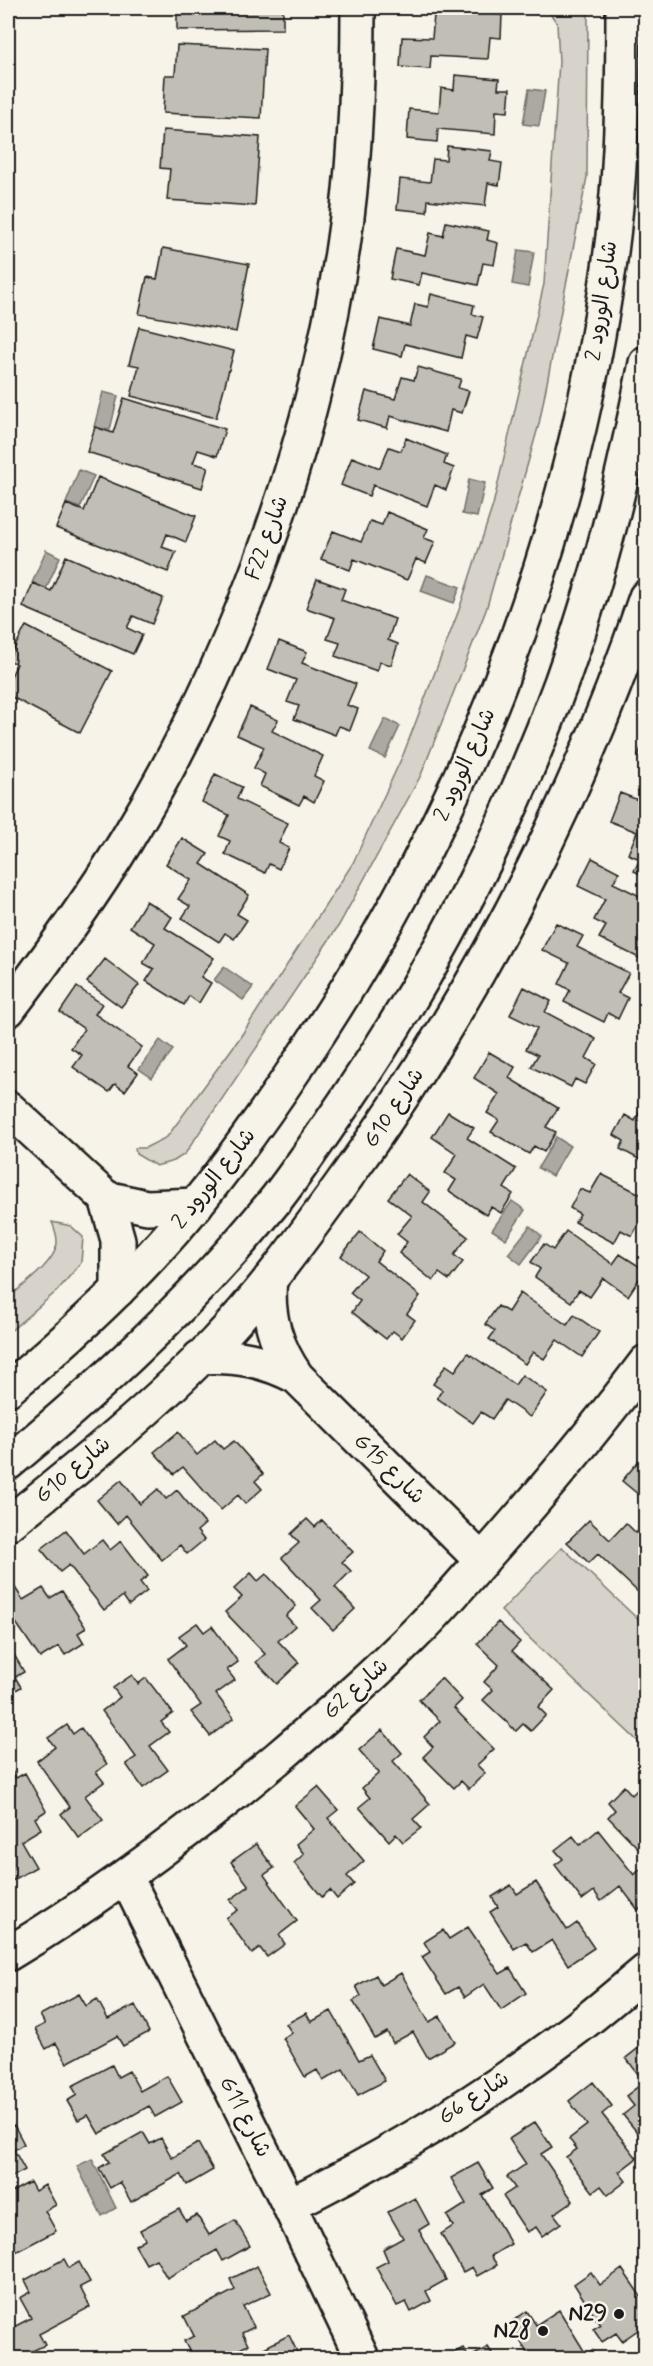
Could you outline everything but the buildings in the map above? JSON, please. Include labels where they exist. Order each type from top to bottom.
[{"type":"street","name":"F22 شارع","points":[[8,1010],[92,894],[158,785],[215,672],[284,495],[319,374],[343,246],[355,124],[358,8]]},
{"type":"street","name":"شارع الورود 2","points":[[8,1389],[93,1316],[160,1246],[196,1205],[274,1101],[367,956],[448,805],[484,727],[546,556],[572,465],[598,336],[608,278],[618,183],[623,88],[623,8]]},
{"type":"street","points":[[8,1463],[79,1404],[176,1311],[278,1197],[367,1070],[408,1003],[446,936],[486,857],[528,765],[568,663],[614,513],[645,369]]},
{"type":"street","name":"G10 شارع","points":[[8,1524],[137,1416],[239,1317],[270,1279],[380,1130],[434,1049],[483,966],[528,881],[570,793],[607,705],[645,597]]},
{"type":"street","points":[[8,1108],[106,1198],[147,1207],[196,1205]]},
{"type":"street","points":[[106,1198],[118,1240],[118,1290]]},
{"type":"street","name":"G15 شارع","points":[[270,1279],[268,1300],[271,1322],[285,1361],[297,1377],[482,1561]]},
{"type":"street","name":"G15 شارع","points":[[200,1357],[224,1355],[260,1361],[297,1377]]},
{"type":"street","name":"G2 شارع","points":[[8,1954],[126,1877],[220,1806],[335,1708],[421,1629],[565,1465],[645,1362]]},
{"type":"street","name":"G11 شارع","points":[[126,1877],[289,2205],[362,2358]]},
{"type":"street","name":"G6 شارع","points":[[289,2205],[370,2163],[477,2098],[579,2026],[645,1971]]},
{"type":"shaded area","points":[[546,8],[588,8],[587,177],[539,424],[486,610],[421,775],[339,925],[185,1154],[174,1161],[156,1166],[136,1154],[135,1148],[145,1148],[167,1137],[239,1039],[353,863],[403,755],[459,610],[493,505],[544,284],[559,62],[557,23]]},
{"type":"shaded area","points":[[529,89],[545,91],[539,126],[523,124]]},
{"type":"shaded area","points":[[518,250],[534,252],[528,287],[512,284]]},
{"type":"shaded area","points":[[103,392],[118,396],[110,430],[94,427]]},
{"type":"shaded area","points":[[79,470],[94,476],[80,508],[66,503]]},
{"type":"shaded area","points":[[469,479],[485,483],[477,517],[462,514]]},
{"type":"shaded area","points":[[46,550],[60,557],[46,589],[32,583]]},
{"type":"shaded area","points":[[427,575],[460,587],[454,603],[421,591]]},
{"type":"shaded area","points":[[385,719],[400,726],[385,758],[370,751]]},
{"type":"shaded area","points":[[224,967],[253,987],[243,1000],[214,980]]},
{"type":"shaded area","points":[[160,1040],[173,1050],[152,1078],[139,1069]]},
{"type":"shaded area","points":[[556,1137],[570,1146],[552,1176],[538,1168]]},
{"type":"shaded area","points":[[512,1201],[525,1210],[506,1239],[492,1230]]},
{"type":"shaded area","points":[[52,1222],[71,1226],[83,1237],[81,1263],[57,1291],[8,1333],[8,1298],[46,1265],[56,1249],[57,1239]]},
{"type":"shaded area","points":[[530,1226],[542,1236],[521,1264],[508,1254]]},
{"type":"shaded area","points":[[562,1547],[645,1626],[645,1748],[501,1611]]},
{"type":"shaded area","points":[[92,2159],[116,2208],[102,2216],[77,2166]]},
{"type":"place","name":"N29","points":[[619,2314]]},
{"type":"place","name":"N28","points":[[543,2331]]}]
